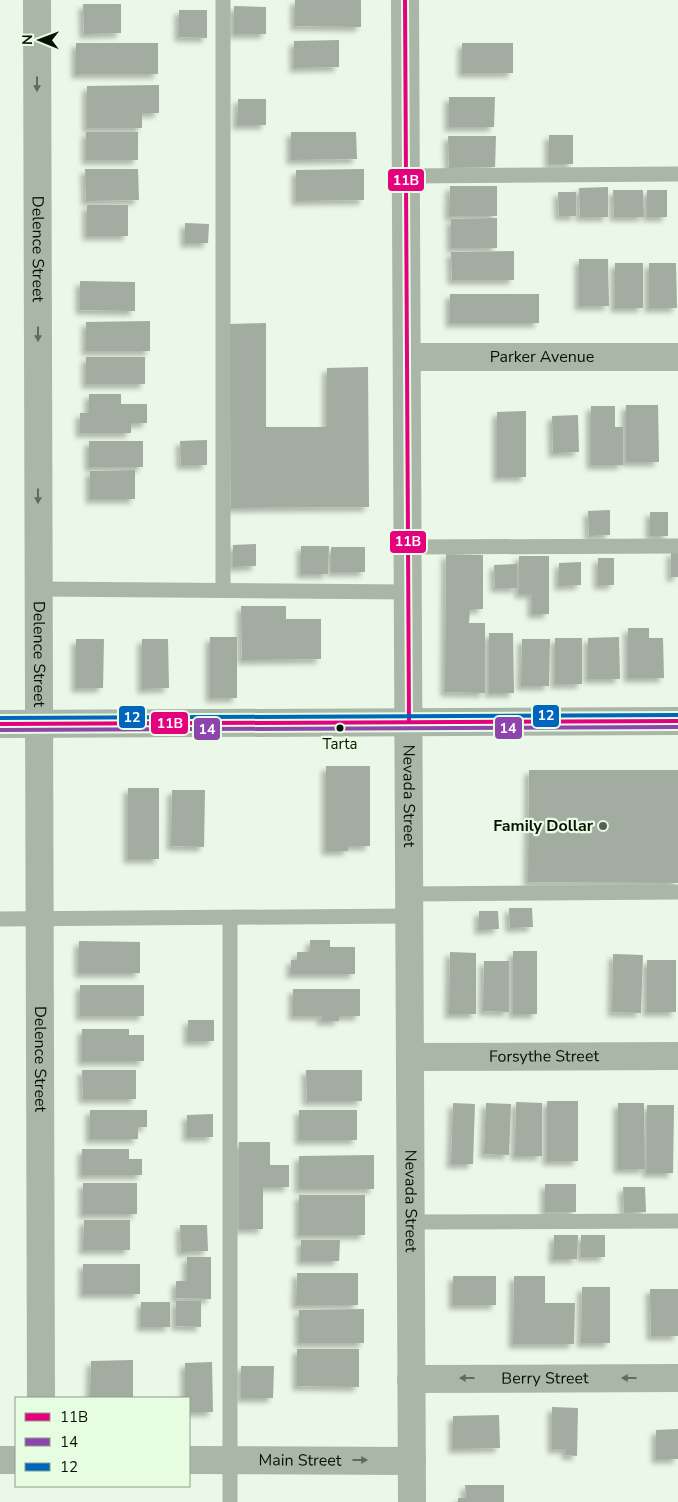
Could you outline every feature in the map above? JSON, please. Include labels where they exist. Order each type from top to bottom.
[{"type":"street","name":"Delence Street","points":[[37,0],[41,1397]]},
{"type":"street","name":"Nevada Street","points":[[405,0],[412,1502]]},
{"type":"street","name":"Parker Avenue","points":[[407,357],[678,357]]},
{"type":"street","points":[[0,724],[678,721]]},
{"type":"street","name":"Forsythe Street","points":[[410,1057],[678,1056]]},
{"type":"street","name":"Berry Street","points":[[411,1378],[678,1378]]},
{"type":"street","points":[[0,1460],[15,1460]]},
{"type":"street","name":"Main Street","points":[[190,1460],[412,1461]]},
{"type":"lane","points":[[223,0],[223,590]]},
{"type":"lane","points":[[406,176],[678,174]]},
{"type":"lane","points":[[408,547],[678,546]]},
{"type":"lane","points":[[38,589],[408,592]]},
{"type":"lane","points":[[0,919],[230,918],[409,905],[678,892]]},
{"type":"lane","points":[[230,918],[230,1502]]},
{"type":"lane","points":[[411,1222],[678,1221]]},
{"type":"building","points":[[295,0],[361,0],[361,27],[295,26]]},
{"type":"building","points":[[83,4],[121,4],[121,33],[84,34]]},
{"type":"building","points":[[234,6],[266,7],[266,34],[234,34]]},
{"type":"building","points":[[179,10],[207,10],[207,38],[179,37]]},
{"type":"building","points":[[339,40],[339,67],[294,68],[294,41]]},
{"type":"building","points":[[76,43],[158,43],[158,74],[76,74]]},
{"type":"building","points":[[462,43],[513,43],[513,73],[462,73]]},
{"type":"building","points":[[159,85],[159,113],[142,113],[142,128],[87,128],[87,86]]},
{"type":"building","points":[[449,97],[495,97],[494,127],[449,127]]},
{"type":"building","points":[[238,99],[266,99],[266,125],[237,125]]},
{"type":"building","points":[[86,132],[138,132],[138,160],[86,160]]},
{"type":"building","points":[[291,132],[356,132],[357,159],[291,160]]},
{"type":"building","points":[[549,135],[573,135],[573,164],[549,164]]},
{"type":"building","points":[[448,136],[496,136],[495,167],[449,168]]},
{"type":"building","points":[[85,169],[138,169],[139,200],[86,201]]},
{"type":"building","points":[[364,169],[364,200],[296,201],[296,170]]},
{"type":"building","points":[[450,186],[497,186],[497,216],[449,216]]},
{"type":"building","points":[[608,187],[608,217],[580,217],[579,188]]},
{"type":"building","points":[[613,190],[643,190],[644,217],[614,217]]},
{"type":"building","points":[[647,190],[667,190],[667,217],[647,217]]},
{"type":"building","points":[[558,192],[576,192],[576,216],[559,216]]},
{"type":"building","points":[[87,205],[128,205],[128,236],[87,236]]},
{"type":"building","points":[[497,218],[497,248],[451,248],[451,219]]},
{"type":"building","points":[[185,223],[209,224],[208,243],[185,243]]},
{"type":"building","points":[[514,251],[514,280],[452,280],[451,252]]},
{"type":"building","points":[[579,259],[608,259],[609,306],[579,306]]},
{"type":"building","points":[[615,263],[643,263],[643,308],[615,308]]},
{"type":"building","points":[[649,263],[676,263],[677,308],[649,308]]},
{"type":"building","points":[[80,281],[135,282],[135,311],[80,310]]},
{"type":"building","points":[[450,294],[539,294],[539,323],[450,323]]},
{"type":"building","points":[[150,321],[150,351],[86,351],[86,322]]},
{"type":"building","points":[[266,323],[266,427],[327,427],[327,368],[368,367],[369,507],[231,508],[229,324]]},
{"type":"building","points":[[86,357],[145,357],[145,384],[86,384]]},
{"type":"building","points":[[89,394],[121,394],[121,404],[147,404],[147,423],[131,423],[131,433],[80,433],[80,413],[89,413]]},
{"type":"building","points":[[626,405],[658,405],[659,462],[626,462]]},
{"type":"building","points":[[591,406],[615,406],[615,427],[623,427],[623,465],[591,465]]},
{"type":"building","points":[[526,411],[526,477],[497,477],[497,412]]},
{"type":"building","points":[[578,415],[579,452],[553,453],[552,416]]},
{"type":"building","points":[[207,440],[207,465],[181,465],[180,441]]},
{"type":"building","points":[[89,441],[143,441],[143,467],[89,467]]},
{"type":"building","points":[[135,470],[135,499],[90,499],[90,471]]},
{"type":"building","points":[[610,510],[610,535],[589,536],[588,511]]},
{"type":"building","points":[[650,512],[668,512],[668,536],[650,536]]},
{"type":"building","points":[[256,544],[256,566],[233,567],[233,545]]},
{"type":"building","points":[[301,546],[329,546],[328,574],[301,574]]},
{"type":"building","points":[[331,547],[365,547],[365,572],[331,572]]},
{"type":"building","points":[[671,552],[678,552],[678,577],[671,577]]},
{"type":"building","points":[[446,554],[483,555],[483,609],[470,609],[469,623],[485,623],[485,693],[445,692]]},
{"type":"building","points":[[519,556],[549,556],[549,614],[532,614],[532,594],[519,594]]},
{"type":"building","points":[[598,558],[614,558],[614,585],[598,585]]},
{"type":"building","points":[[581,562],[581,585],[559,586],[559,563]]},
{"type":"building","points":[[517,564],[517,588],[495,588],[494,565]]},
{"type":"building","points":[[241,606],[286,606],[286,619],[321,619],[321,659],[242,660]]},
{"type":"building","points":[[628,628],[649,628],[649,638],[663,638],[664,678],[628,678]]},
{"type":"building","points":[[489,633],[513,633],[514,693],[489,693]]},
{"type":"building","points":[[210,637],[237,637],[237,698],[210,698]]},
{"type":"building","points":[[619,637],[620,679],[588,679],[588,638]]},
{"type":"building","points":[[555,638],[582,638],[582,684],[555,684]]},
{"type":"building","points":[[76,639],[104,639],[103,688],[76,688]]},
{"type":"building","points":[[142,639],[168,639],[169,688],[142,689]]},
{"type":"building","points":[[522,639],[550,639],[549,686],[521,686]]},
{"type":"building","points":[[326,766],[370,766],[370,846],[348,846],[348,851],[326,851]]},
{"type":"building","name":"Family Dollar","points":[[529,770],[678,770],[678,883],[528,882]]},
{"type":"building","points":[[128,788],[159,788],[159,859],[128,859]]},
{"type":"building","points":[[172,790],[205,790],[204,847],[171,846]]},
{"type":"building","points":[[509,908],[532,908],[533,927],[510,928]]},
{"type":"building","points":[[479,911],[498,911],[499,929],[479,930]]},
{"type":"building","points":[[310,940],[330,940],[330,947],[355,947],[355,974],[291,974],[291,960],[297,960],[297,952],[310,952]]},
{"type":"building","points":[[79,941],[140,942],[140,973],[79,973]]},
{"type":"building","points":[[513,951],[537,951],[537,1014],[513,1014]]},
{"type":"building","points":[[450,952],[476,953],[476,1014],[449,1014]]},
{"type":"building","points":[[613,954],[643,955],[641,1013],[612,1012]]},
{"type":"building","points":[[647,960],[676,960],[676,1012],[647,1012]]},
{"type":"building","points":[[484,961],[509,961],[509,1012],[483,1011]]},
{"type":"building","points":[[80,985],[144,985],[144,1016],[80,1016]]},
{"type":"building","points":[[293,989],[360,989],[360,1016],[339,1016],[339,1021],[321,1021],[322,1016],[293,1016]]},
{"type":"building","points":[[188,1020],[214,1020],[214,1041],[188,1041]]},
{"type":"building","points":[[82,1029],[129,1029],[129,1035],[144,1035],[144,1061],[82,1061]]},
{"type":"building","points":[[82,1070],[136,1070],[136,1099],[83,1099]]},
{"type":"building","points":[[306,1070],[362,1070],[362,1101],[307,1101]]},
{"type":"building","points":[[547,1101],[578,1101],[578,1161],[547,1161]]},
{"type":"building","points":[[516,1102],[542,1103],[542,1156],[515,1156]]},
{"type":"building","points":[[453,1103],[475,1104],[473,1164],[451,1164]]},
{"type":"building","points":[[486,1103],[511,1104],[509,1155],[484,1154]]},
{"type":"building","points":[[618,1103],[644,1103],[645,1169],[618,1169]]},
{"type":"building","points":[[647,1105],[674,1105],[673,1173],[647,1173]]},
{"type":"building","points":[[90,1110],[147,1110],[147,1127],[138,1127],[138,1139],[90,1139]]},
{"type":"building","points":[[299,1110],[357,1110],[357,1140],[299,1140]]},
{"type":"building","points":[[213,1114],[213,1137],[187,1137],[187,1115]]},
{"type":"building","points":[[239,1142],[270,1142],[270,1165],[289,1165],[289,1187],[263,1187],[263,1229],[239,1229]]},
{"type":"building","points":[[82,1149],[129,1149],[129,1159],[142,1159],[142,1175],[82,1175]]},
{"type":"building","points":[[374,1155],[374,1189],[299,1189],[299,1156]]},
{"type":"building","points":[[83,1183],[137,1183],[137,1214],[83,1214]]},
{"type":"building","points":[[545,1184],[576,1184],[576,1212],[545,1212]]},
{"type":"building","points":[[623,1187],[645,1187],[646,1212],[624,1213]]},
{"type":"building","points":[[299,1195],[365,1195],[365,1235],[299,1235]]},
{"type":"building","points":[[84,1220],[130,1220],[130,1250],[83,1250]]},
{"type":"building","points":[[180,1225],[207,1225],[208,1251],[181,1252]]},
{"type":"building","points":[[554,1235],[578,1235],[577,1259],[553,1259]]},
{"type":"building","points":[[581,1235],[605,1235],[605,1257],[581,1257]]},
{"type":"building","points":[[301,1240],[340,1240],[339,1261],[301,1261]]},
{"type":"building","points":[[187,1257],[211,1257],[211,1299],[176,1298],[176,1281],[187,1281]]},
{"type":"building","points":[[83,1264],[140,1264],[140,1294],[83,1294]]},
{"type":"building","points":[[297,1273],[358,1273],[358,1305],[296,1305]]},
{"type":"building","points":[[453,1276],[496,1276],[496,1305],[453,1305]]},
{"type":"building","points":[[514,1276],[545,1276],[545,1303],[575,1303],[574,1344],[513,1344]]},
{"type":"building","points":[[582,1287],[610,1287],[610,1343],[581,1343]]},
{"type":"building","points":[[650,1289],[678,1289],[678,1336],[651,1336]]},
{"type":"building","points":[[176,1301],[201,1301],[201,1327],[176,1326]]},
{"type":"building","points":[[141,1302],[170,1302],[170,1327],[141,1327]]},
{"type":"building","points":[[364,1309],[364,1343],[299,1343],[299,1310]]},
{"type":"building","points":[[297,1349],[359,1349],[359,1387],[297,1386]]},
{"type":"building","points":[[133,1360],[133,1397],[90,1397],[91,1361]]},
{"type":"building","points":[[212,1362],[213,1412],[190,1412],[190,1397],[185,1397],[185,1363]]},
{"type":"building","points":[[241,1366],[274,1366],[273,1398],[241,1398]]},
{"type":"building","points":[[552,1407],[578,1408],[577,1456],[566,1455],[566,1449],[552,1449]]},
{"type":"building","points":[[499,1415],[500,1448],[453,1449],[453,1416]]},
{"type":"building","points":[[678,1429],[678,1459],[656,1459],[656,1430]]},
{"type":"building","points":[[465,1485],[504,1485],[504,1502],[458,1502],[458,1498],[466,1498]]},
{"type":"transit line","name":"11B","points":[[405,0],[409,722]]},
{"type":"transit line","name":"12","points":[[0,718],[678,715]]},
{"type":"transit line","name":"11B","points":[[0,724],[678,721]]},
{"type":"transit line","name":"14","points":[[0,730],[678,727]]},
{"type":"place","name":"Tarta","points":[[340,728]]},
{"type":"place","name":"Family Dollar","points":[[603,826]]}]
